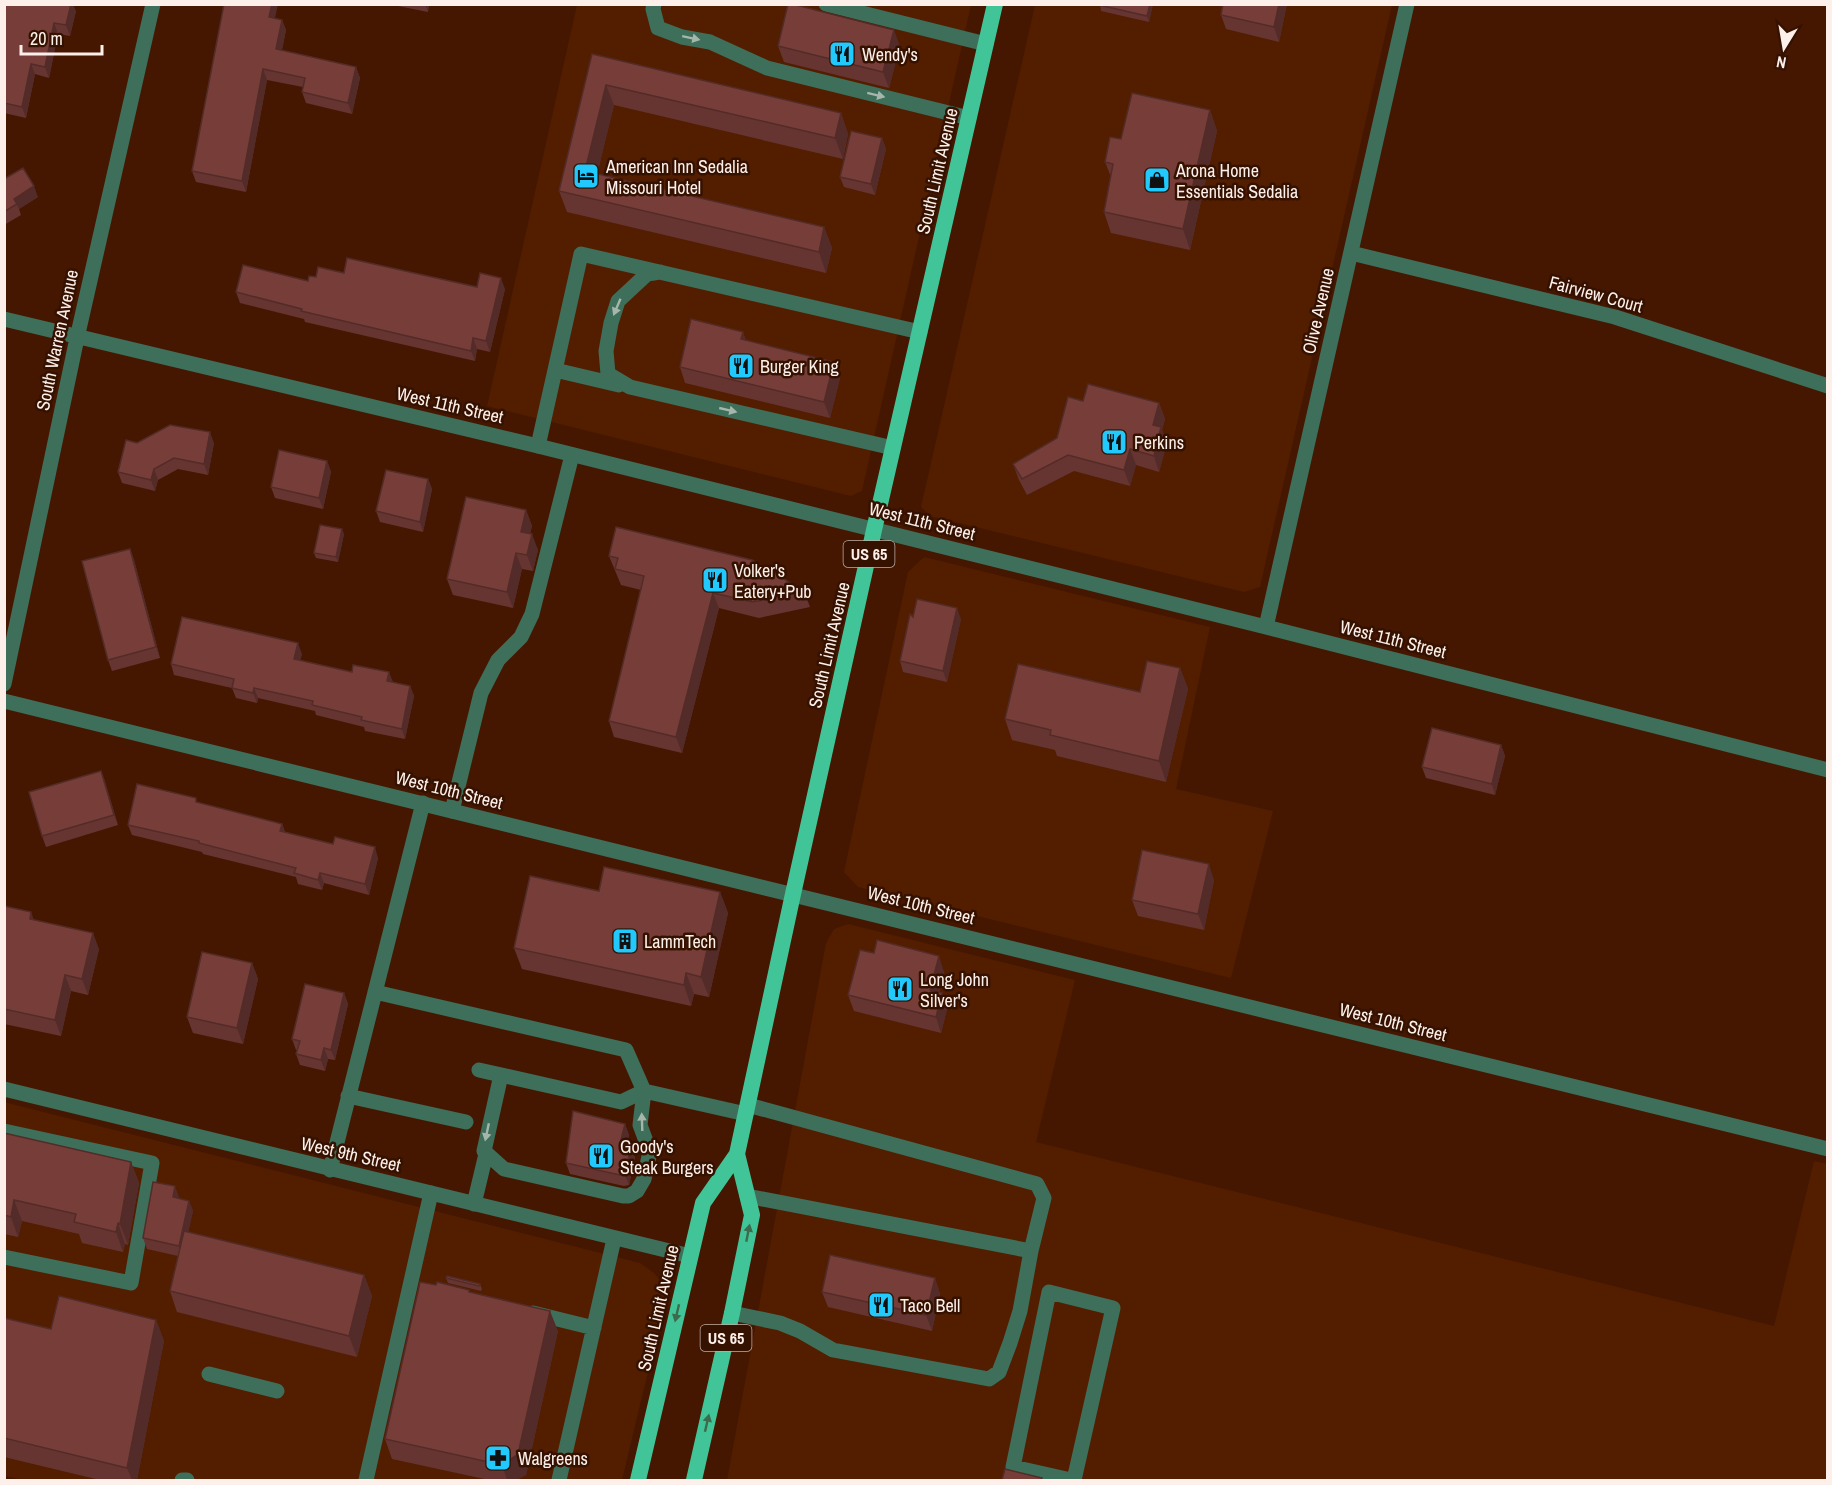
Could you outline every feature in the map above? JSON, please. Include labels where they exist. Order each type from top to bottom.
[{"type":"highway","name":"South Limit Avenue","points":[[638,1480],[703,1203],[737,1154],[874,530],[995,4]]},
{"type":"highway","name":"South Limit Avenue","points":[[694,1480],[752,1215],[737,1154]]},
{"type":"street","name":"South Warren Avenue","points":[[4,684],[77,338],[153,4]]},
{"type":"street","points":[[654,4],[653,9],[658,28],[682,37],[710,42],[766,68],[969,118]]},
{"type":"street","points":[[826,4],[986,44]]},
{"type":"street","name":"Olive Avenue","points":[[1266,627],[1407,4]]},
{"type":"street","name":"Fairview Court","points":[[1351,253],[1615,318],[1827,386]]},
{"type":"street","points":[[538,446],[581,254],[920,332]]},
{"type":"street","points":[[630,387],[608,374],[606,351],[611,322],[618,301],[647,274],[660,272]]},
{"type":"street","name":"West 11th Street","points":[[4,320],[538,446],[1266,627],[1827,771]]},
{"type":"street","points":[[555,370],[893,448]]},
{"type":"street","points":[[452,811],[481,693],[498,660],[521,637],[532,614],[572,455]]},
{"type":"street","name":"West 10th Street","points":[[4,701],[1827,1149]]},
{"type":"street","points":[[330,1170],[423,803]]},
{"type":"street","points":[[375,992],[626,1050],[644,1091],[640,1125],[650,1152],[645,1179],[637,1191],[629,1196],[504,1169],[486,1154]]},
{"type":"street","points":[[479,1070],[621,1102],[644,1091],[747,1109],[1037,1184],[1044,1198],[1020,1311],[999,1372],[989,1379],[833,1350],[800,1330],[780,1323],[732,1313]]},
{"type":"street","points":[[474,1204],[486,1154],[484,1151],[486,1137],[501,1075]]},
{"type":"street","name":"West 9th Street","points":[[4,1089],[690,1256]]},
{"type":"street","points":[[348,1096],[466,1122]]},
{"type":"street","points":[[4,1131],[152,1163],[131,1283],[4,1257]]},
{"type":"street","points":[[366,1480],[416,1286],[431,1193]]},
{"type":"street","points":[[747,1196],[1032,1251]]},
{"type":"street","points":[[559,1480],[614,1239]]},
{"type":"street","points":[[1049,1292],[1113,1308],[1072,1480],[1009,1474],[1049,1292]]},
{"type":"street","points":[[514,1309],[594,1328]]},
{"type":"street","points":[[209,1374],[277,1391]]},
{"type":"street","points":[[182,1480],[187,1480]]},
{"type":"shaded area","points":[[577,5],[971,5],[862,491],[851,496],[487,406]]},
{"type":"shaded area","points":[[1035,5],[1392,5],[1260,587],[1244,592],[930,516],[921,507]]},
{"type":"shaded area","points":[[924,557],[1210,627],[1176,789],[1273,811],[1231,978],[858,887],[844,872],[908,572]]},
{"type":"shaded area","points":[[848,924],[1075,980],[1036,1142],[1774,1326],[1814,1161],[1827,1164],[1827,1480],[727,1480],[826,943],[834,929]]},
{"type":"shaded area","points":[[4,1102],[640,1263],[661,1281],[666,1297],[622,1480],[24,1480],[5,1476]]},
{"type":"building","points":[[4,4],[71,4],[66,25],[54,23],[45,67],[31,64],[22,107],[4,103]]},
{"type":"building","points":[[224,4],[272,4],[269,17],[282,20],[276,49],[356,67],[348,103],[302,92],[305,78],[263,69],[242,181],[192,171]]},
{"type":"building","points":[[788,4],[894,30],[883,72],[778,46]]},
{"type":"building","points":[[1100,4],[1150,4],[1147,16]]},
{"type":"building","points":[[1223,4],[1279,4],[1274,27],[1221,15]]},
{"type":"building","points":[[592,54],[841,113],[835,138],[606,85],[585,171],[824,227],[819,252],[559,191]]},
{"type":"building","points":[[1132,93],[1210,110],[1183,229],[1104,212],[1113,164],[1105,162],[1110,137],[1121,139]]},
{"type":"building","points":[[851,131],[882,138],[871,184],[840,177]]},
{"type":"building","points":[[23,168],[34,186],[14,199],[17,204],[4,212],[4,179]]},
{"type":"building","points":[[347,258],[477,287],[480,273],[501,278],[486,341],[473,338],[471,351],[301,311],[302,309],[236,292],[243,265],[308,281],[309,276],[316,277],[318,267],[344,273]]},
{"type":"building","name":"Burger King","points":[[691,319],[743,332],[741,339],[834,362],[824,402],[680,367]]},
{"type":"building","name":"Perkins","points":[[1088,384],[1159,403],[1153,425],[1161,427],[1154,456],[1130,449],[1124,470],[1068,455],[1022,479],[1013,464],[1057,438],[1068,397],[1083,401]]},
{"type":"building","points":[[170,425],[210,432],[204,464],[174,458],[154,469],[151,480],[118,472],[126,440],[137,443]]},
{"type":"building","points":[[279,450],[327,461],[319,498],[271,487]]},
{"type":"building","points":[[386,470],[428,479],[420,522],[376,511]]},
{"type":"building","points":[[466,497],[526,510],[521,532],[532,534],[527,555],[516,553],[507,592],[447,579]]},
{"type":"building","points":[[320,525],[342,529],[336,557],[314,553]]},
{"type":"building","points":[[616,527],[752,560],[804,591],[753,602],[713,593],[676,737],[609,721],[644,576],[615,569],[618,558],[609,556]]},
{"type":"building","points":[[130,549],[156,647],[108,660],[82,561]]},
{"type":"building","points":[[917,599],[957,608],[943,671],[900,661],[910,614],[913,617]]},
{"type":"building","points":[[182,617],[298,643],[294,659],[352,672],[353,665],[389,672],[387,681],[410,686],[402,729],[361,720],[362,717],[312,705],[313,701],[254,688],[253,693],[232,688],[234,679],[171,664]]},
{"type":"building","points":[[1147,661],[1180,668],[1159,761],[1050,735],[1051,730],[1005,719],[1018,664],[1140,692]]},
{"type":"building","points":[[1432,728],[1501,745],[1492,784],[1422,767]]},
{"type":"building","points":[[101,771],[114,815],[42,836],[29,792]]},
{"type":"building","points":[[137,784],[196,798],[196,802],[282,824],[280,831],[333,844],[335,837],[375,847],[365,884],[320,873],[318,880],[294,873],[296,868],[199,843],[199,841],[128,825]]},
{"type":"building","points":[[1142,850],[1209,864],[1198,914],[1132,900]]},
{"type":"building","name":"LammTech","points":[[604,867],[720,892],[701,977],[686,973],[684,985],[514,948],[530,876],[599,891]]},
{"type":"building","points":[[4,906],[31,912],[30,919],[93,933],[82,979],[65,975],[55,1020],[4,1009]]},
{"type":"building","name":"Long John Silver's","points":[[877,940],[939,956],[930,990],[942,993],[936,1017],[848,995],[860,950],[874,953]]},
{"type":"building","points":[[202,952],[252,963],[237,1028],[187,1017]]},
{"type":"building","points":[[305,984],[344,993],[331,1050],[324,1048],[321,1060],[296,1054],[300,1041],[292,1039]]},
{"type":"building","name":"Goody's Steak Burgers","points":[[573,1111],[625,1124],[620,1144],[631,1147],[625,1174],[620,1175],[566,1163]]},
{"type":"building","points":[[4,1133],[131,1162],[120,1224],[118,1223],[116,1232],[74,1222],[76,1214],[14,1200],[11,1217],[4,1215]]},
{"type":"building","points":[[153,1182],[175,1186],[173,1197],[189,1201],[179,1246],[143,1238]]},
{"type":"building","points":[[184,1231],[364,1275],[349,1336],[170,1291]]},
{"type":"building","points":[[830,1255],[935,1278],[926,1315],[822,1292]]},
{"type":"building","points":[[447,1276],[480,1284],[479,1286],[446,1278]]},
{"type":"building","name":"Walgreens","points":[[420,1282],[436,1285],[437,1282],[550,1311],[518,1454],[502,1465],[385,1439]]},
{"type":"building","points":[[59,1296],[156,1320],[127,1468],[4,1438],[4,1318],[51,1329]]},
{"type":"building","points":[[1005,1469],[1042,1478],[1041,1480],[1002,1480]]},
{"type":"place","name":"Wendy's","points":[[842,54]]},
{"type":"place","name":"American Inn Sedalia Missouri Hotel","points":[[586,176]]},
{"type":"place","name":"Arona Home Essentials Sedalia","points":[[1157,180]]},
{"type":"place","name":"Burger King","points":[[741,366]]},
{"type":"place","name":"Perkins","points":[[1114,442]]},
{"type":"place","name":"Volker's Eatery+Pub","points":[[715,580]]},
{"type":"place","name":"LammTech","points":[[625,941]]},
{"type":"place","name":"Long John Silver's","points":[[900,989]]},
{"type":"place","name":"Goody's Steak Burgers","points":[[601,1156]]},
{"type":"place","name":"Taco Bell","points":[[881,1305]]},
{"type":"place","name":"Walgreens","points":[[498,1458]]}]
